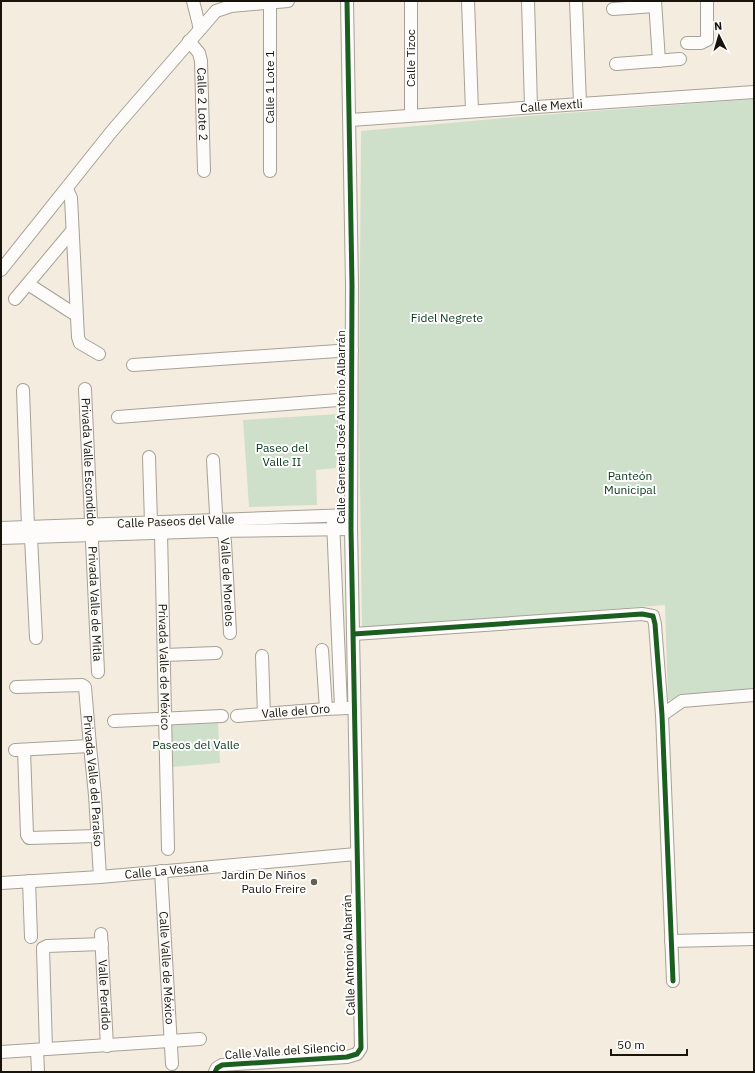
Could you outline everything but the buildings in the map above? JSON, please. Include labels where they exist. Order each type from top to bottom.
[{"type":"street","points":[[193,1],[200,29]]},
{"type":"street","points":[[1,270],[112,131],[213,14],[222,8],[288,1]]},
{"type":"street","name":"Calle General José Antonio Albarrán","points":[[347,1],[350,120],[352,350],[351,529],[354,634],[356,854]]},
{"type":"street","name":"Calle Tizoc","points":[[411,1],[411,115]]},
{"type":"street","points":[[468,1],[472,111]]},
{"type":"street","points":[[528,1],[531,107]]},
{"type":"street","points":[[576,1],[580,104]]},
{"type":"street","points":[[687,44],[708,40],[707,1]]},
{"type":"street","name":"Calle 1 Lote 1","points":[[270,3],[270,172]]},
{"type":"street","points":[[613,9],[655,4],[659,61]]},
{"type":"street","name":"Calle 2 Lote 2","points":[[189,41],[199,53],[201,61],[204,170]]},
{"type":"street","points":[[616,64],[680,59]]},
{"type":"street","name":"Calle Mextli","points":[[350,120],[754,92]]},
{"type":"street","points":[[66,189],[71,198],[76,315],[79,340],[80,343],[99,354]]},
{"type":"street","points":[[15,299],[72,231]]},
{"type":"street","points":[[28,284],[76,315]]},
{"type":"street","points":[[133,365],[352,350]]},
{"type":"street","name":"Privada Valle Escondido","points":[[85,389],[91,530]]},
{"type":"street","points":[[23,390],[36,638]]},
{"type":"street","points":[[118,417],[351,399]]},
{"type":"street","points":[[149,457],[151,523]]},
{"type":"street","name":"Valle de Morelos","points":[[212,460],[215,502],[225,542],[230,633]]},
{"type":"street","name":"Calle Paseos del Valle","points":[[1,528],[30,532],[91,530],[161,533],[220,525],[351,515]]},
{"type":"street","points":[[333,516],[341,708]]},
{"type":"street","name":"Calle Paseos del Valle","points":[[91,530],[151,523],[351,529]]},
{"type":"street","name":"Privada Valle de Mitla","points":[[91,530],[98,672]]},
{"type":"street","name":"Calle Paseos del Valle","points":[[1,538],[30,532]]},
{"type":"street","name":"Privada Valle de México","points":[[161,533],[165,655],[168,849]]},
{"type":"street","points":[[354,634],[651,615],[654,618],[662,715],[673,981]]},
{"type":"street","points":[[322,650],[326,708]]},
{"type":"street","points":[[165,655],[216,653]]},
{"type":"street","points":[[262,656],[264,714]]},
{"type":"street","name":"Privada Valle del Paraíso","points":[[16,687],[84,686],[86,690],[90,746],[94,775],[100,876]]},
{"type":"street","points":[[662,715],[682,700],[754,695]]},
{"type":"street","name":"Valle del Oro","points":[[237,716],[326,708],[354,708]]},
{"type":"street","points":[[114,721],[222,716]]},
{"type":"street","points":[[90,746],[19,750],[27,834],[29,838],[98,836]]},
{"type":"street","name":"Calle La Vesana","points":[[1,883],[356,854]]},
{"type":"street","name":"Calle Antonio Albarrán","points":[[356,854],[361,1038],[361,1048],[357,1054]]},
{"type":"street","name":"Calle Valle de México","points":[[161,871],[172,1064]]},
{"type":"street","points":[[29,881],[31,937]]},
{"type":"street","name":"Valle Perdido","points":[[41,1050],[43,948],[48,946],[101,939],[107,1046]]},
{"type":"street","points":[[671,941],[754,939]]},
{"type":"street","points":[[1,1052],[200,1039]]},
{"type":"street","points":[[38,1072],[41,1050]]},
{"type":"street","name":"Calle Valle del Silencio","points":[[216,1071],[219,1066],[222,1065],[347,1057],[357,1054]]},
{"type":"green space","name":"Panteón Municipal","points":[[754,99],[754,692],[668,700],[665,605],[362,628],[359,411],[361,131],[528,116]]},
{"type":"green space","name":"Paseo del Valle II","points":[[339,414],[336,468],[316,470],[317,505],[249,507],[243,420]]},
{"type":"green space","name":"Paseos del Valle","points":[[218,723],[220,763],[172,767],[171,725]]},
{"type":"cycle path","points":[[215,1072],[217,1068],[222,1065],[347,1057],[357,1054],[361,1048],[351,529],[352,285],[347,1]]},
{"type":"cycle path","points":[[354,634],[642,614],[653,616],[655,624],[662,715],[673,981]]},
{"type":"place","name":"Jardin De Niños Paulo Freire","points":[[314,882]]},
{"type":"park label","name":"Fidel Negrete","points":[[447,318]]}]
